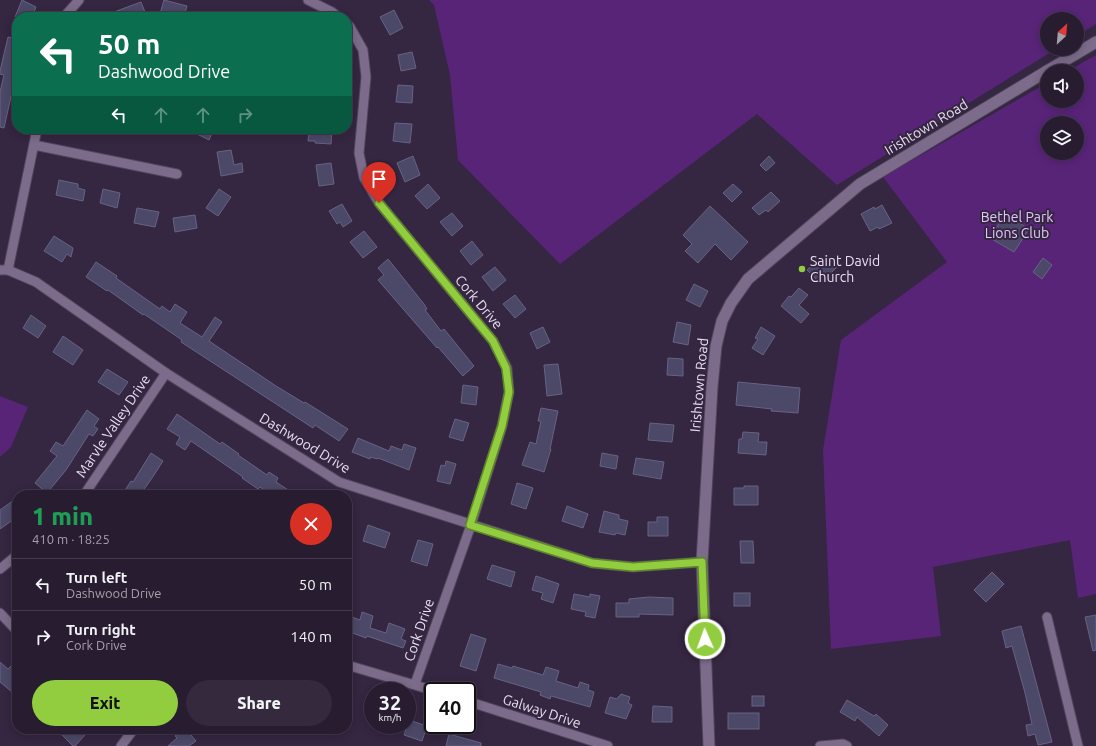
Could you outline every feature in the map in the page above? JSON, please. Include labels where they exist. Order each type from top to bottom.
[{"type":"street","points":[[68,12],[79,0]]},
{"type":"street","points":[[308,0],[332,12]]},
{"type":"street","name":"Cork Drive","points":[[352,31],[363,50],[366,77],[359,152],[364,178],[379,203],[493,341],[506,368],[509,392],[502,426],[470,525],[416,682]]},
{"type":"street","name":"Irishtown Road","points":[[1059,64],[1096,42]]},
{"type":"street","name":"Irishtown Road","points":[[709,746],[702,562],[716,346],[722,321],[731,303],[748,279],[860,184],[1040,75]]},
{"type":"street","points":[[4,270],[36,134]]},
{"type":"street","points":[[34,145],[176,174]]},
{"type":"street","name":"Dashwood Drive","points":[[4,270],[36,282],[166,373],[339,482],[592,563],[633,567],[702,562]]},
{"type":"street","name":"Marvle Valley Drive","points":[[87,490],[166,373]]},
{"type":"street","points":[[0,569],[12,559]]},
{"type":"street","points":[[0,613],[12,626]]},
{"type":"street","points":[[1047,617],[1078,746]]},
{"type":"street","points":[[352,666],[408,682]]},
{"type":"street","name":"Galway Drive","points":[[476,704],[608,746]]},
{"type":"street","points":[[121,746],[129,734]]},
{"type":"street","points":[[820,746],[843,744],[847,746]]},
{"type":"green space","points":[[429,0],[1096,0],[1096,24],[1084,32],[1084,12],[1040,12],[1040,56],[1045,56],[837,185],[757,114],[560,264],[458,160],[450,75],[434,5]]},
{"type":"green space","name":"Bethel Park Lions Club","points":[[1096,55],[1096,594],[1078,598],[1070,540],[933,567],[941,636],[831,649],[823,450],[841,340],[947,262],[883,177],[1040,87],[1040,108],[1084,108],[1084,64],[1080,64]]},
{"type":"green space","points":[[0,396],[28,407],[11,447],[0,457]]},
{"type":"building","points":[[22,0],[36,7],[34,12],[17,12]]},
{"type":"building","points":[[164,0],[187,6],[185,12],[160,12]]},
{"type":"building","points":[[141,2],[145,12],[114,12]]},
{"type":"building","points":[[394,10],[403,28],[390,35],[380,17]]},
{"type":"building","points":[[8,37],[12,38],[12,92],[4,128],[0,127],[0,92],[4,75],[0,74]]},
{"type":"building","points":[[412,52],[416,68],[401,71],[398,55]]},
{"type":"building","points":[[398,85],[413,86],[412,103],[396,102]]},
{"type":"building","points":[[395,123],[412,124],[410,143],[393,141]]},
{"type":"building","points":[[197,134],[212,134],[209,140]]},
{"type":"building","points":[[309,134],[332,134],[331,144],[308,141]]},
{"type":"building","points":[[231,150],[234,165],[242,163],[243,172],[221,176],[217,152]]},
{"type":"building","points":[[413,156],[420,175],[405,182],[397,163]]},
{"type":"building","points":[[769,156],[775,163],[766,171],[760,165]]},
{"type":"building","points":[[331,163],[334,184],[319,186],[316,165]]},
{"type":"building","points":[[59,180],[78,184],[78,188],[85,190],[83,201],[56,195]]},
{"type":"building","points":[[428,184],[440,198],[427,209],[415,196]]},
{"type":"building","points":[[733,184],[742,192],[732,202],[723,193]]},
{"type":"building","points":[[103,189],[120,193],[117,208],[100,203]]},
{"type":"building","points":[[219,189],[231,197],[218,216],[206,208]]},
{"type":"building","points":[[771,192],[780,201],[768,212],[766,210],[759,215],[752,208]]},
{"type":"building","points":[[342,204],[352,221],[343,227],[340,222],[337,224],[329,211]]},
{"type":"building","points":[[882,205],[892,223],[870,231],[861,214],[874,207],[875,209]]},
{"type":"building","points":[[710,206],[748,242],[731,260],[715,244],[698,263],[685,251],[692,244],[683,235]]},
{"type":"building","points":[[137,208],[159,212],[155,227],[134,223]]},
{"type":"building","points":[[452,213],[463,226],[452,236],[440,222]]},
{"type":"building","points":[[1005,214],[1029,229],[1014,252],[990,238]]},
{"type":"building","points":[[195,215],[197,228],[175,232],[173,218]]},
{"type":"building","points":[[364,231],[377,247],[363,258],[350,242]]},
{"type":"building","points":[[54,236],[73,248],[71,257],[67,254],[62,262],[44,251]]},
{"type":"building","points":[[472,241],[483,255],[471,265],[460,251]]},
{"type":"building","points":[[827,255],[838,266],[827,277],[824,273],[817,280],[807,270],[815,262],[818,264]]},
{"type":"building","points":[[1043,258],[1052,265],[1042,279],[1033,272]]},
{"type":"building","points":[[388,259],[424,304],[427,309],[425,310],[441,331],[444,329],[474,366],[463,376],[378,280],[384,275],[378,268]]},
{"type":"building","points":[[96,262],[160,309],[162,306],[170,312],[175,304],[187,312],[180,323],[202,337],[215,317],[222,322],[209,341],[276,386],[348,429],[339,441],[315,425],[313,428],[181,342],[182,340],[144,314],[143,315],[108,290],[107,291],[86,277]]},
{"type":"building","points":[[495,267],[506,280],[493,291],[482,277]]},
{"type":"building","points":[[694,284],[708,291],[700,307],[686,300]]},
{"type":"building","points":[[799,288],[808,295],[799,305],[809,314],[801,323],[781,306],[789,296],[791,297]]},
{"type":"building","points":[[515,295],[526,309],[515,318],[503,304]]},
{"type":"building","points":[[31,315],[46,326],[38,338],[23,328]]},
{"type":"building","points":[[677,322],[691,325],[688,345],[673,342]]},
{"type":"building","points":[[543,327],[550,342],[537,349],[530,333]]},
{"type":"building","points":[[761,327],[775,336],[763,355],[752,348],[758,339],[755,338]]},
{"type":"building","points":[[63,336],[83,350],[73,365],[53,352]]},
{"type":"building","points":[[668,358],[683,359],[683,376],[667,375]]},
{"type":"building","points":[[558,364],[562,394],[547,396],[544,365]]},
{"type":"building","points":[[107,369],[128,382],[119,395],[98,382]]},
{"type":"building","points":[[738,382],[800,388],[798,413],[771,411],[772,409],[736,405]]},
{"type":"building","points":[[463,385],[478,387],[476,405],[461,403]]},
{"type":"building","points":[[541,408],[558,411],[551,449],[544,472],[522,465],[530,442],[536,444],[541,421],[538,421]]},
{"type":"building","points":[[87,410],[99,419],[94,426],[98,429],[93,436],[89,434],[66,470],[49,490],[43,490],[35,483],[57,456],[50,451],[56,442],[63,446]]},
{"type":"building","points":[[177,414],[220,444],[222,442],[267,475],[269,472],[278,478],[276,482],[288,490],[264,490],[260,487],[258,489],[191,441],[185,450],[176,444],[180,437],[167,429]]},
{"type":"building","points":[[455,419],[469,423],[463,441],[449,437]]},
{"type":"building","points":[[650,423],[674,425],[672,442],[648,440]]},
{"type":"building","points":[[743,432],[759,433],[758,442],[767,442],[766,455],[738,453],[739,439],[742,439]]},
{"type":"building","points":[[358,438],[389,451],[391,446],[402,450],[404,444],[416,448],[409,470],[378,458],[370,457],[370,459],[352,452]]},
{"type":"building","points":[[151,453],[163,461],[144,490],[125,490],[131,481],[133,482]]},
{"type":"building","points":[[602,453],[618,456],[616,469],[600,466]]},
{"type":"building","points":[[636,458],[664,462],[661,479],[633,474]]},
{"type":"building","points":[[446,461],[456,464],[450,484],[437,481],[441,465],[445,466]]},
{"type":"building","points":[[517,483],[533,488],[526,509],[511,504]]},
{"type":"building","points":[[744,486],[758,486],[758,505],[734,505],[734,488],[744,488]]},
{"type":"building","points":[[12,502],[12,521],[0,529],[0,510]]},
{"type":"building","points":[[567,506],[588,514],[583,528],[562,521]]},
{"type":"building","points":[[604,511],[619,515],[619,519],[628,521],[625,535],[599,532]]},
{"type":"building","points":[[657,517],[668,517],[668,536],[648,536],[648,522],[657,522]]},
{"type":"building","points":[[368,525],[390,533],[385,548],[363,541]]},
{"type":"building","points":[[418,540],[433,544],[427,566],[411,561]]},
{"type":"building","points":[[740,541],[753,541],[754,563],[741,563]]},
{"type":"building","points":[[492,565],[515,572],[511,587],[487,579]]},
{"type":"building","points":[[992,572],[1004,584],[986,602],[974,590]]},
{"type":"building","points":[[536,576],[559,584],[553,603],[541,599],[543,593],[532,590]]},
{"type":"building","points":[[734,593],[750,593],[750,606],[734,606]]},
{"type":"building","points":[[574,594],[590,597],[590,594],[600,596],[595,618],[585,616],[586,612],[571,609]]},
{"type":"building","points":[[649,597],[673,598],[673,615],[639,614],[639,617],[616,617],[616,603],[629,603],[629,599]]},
{"type":"building","points":[[362,612],[373,616],[370,628],[386,633],[389,623],[405,629],[401,639],[406,641],[403,648],[367,636],[366,638],[352,633],[352,617],[360,620]]},
{"type":"building","points":[[1096,615],[1096,650],[1093,651],[1085,617]]},
{"type":"building","points":[[1021,626],[1052,742],[1038,745],[1035,734],[1028,736],[1026,725],[1032,724],[1025,693],[1012,646],[1006,648],[1002,631]]},
{"type":"building","points":[[471,634],[486,639],[476,671],[460,666]]},
{"type":"building","points":[[0,662],[8,669],[11,666],[12,667],[12,692],[0,682]]},
{"type":"building","points":[[498,664],[512,668],[513,666],[543,675],[546,667],[559,671],[556,681],[578,688],[580,682],[589,685],[588,690],[594,692],[590,707],[551,696],[550,699],[540,695],[541,692],[494,678]]},
{"type":"building","points":[[621,694],[630,697],[628,703],[632,705],[626,719],[605,713],[610,697],[617,699]]},
{"type":"building","points":[[752,696],[764,696],[764,706],[752,706]]},
{"type":"building","points":[[847,700],[874,716],[876,714],[888,725],[879,736],[857,717],[855,721],[840,712]]},
{"type":"building","points":[[653,706],[672,707],[672,722],[652,722]]},
{"type":"building","points":[[728,713],[759,713],[759,729],[728,729]]},
{"type":"building","points":[[416,722],[424,725],[424,734],[422,741],[404,735],[416,734]]},
{"type":"building","points":[[61,734],[85,735],[75,746],[73,746]]},
{"type":"building","points":[[178,734],[190,734],[196,741],[189,746],[168,746],[177,738],[175,736]]},
{"type":"building","points":[[449,734],[481,743],[481,746],[446,746]]},
{"type":"place","name":"Saint David Church","points":[[802,269]]},
{"type":"route","points":[[379,203],[493,341],[506,368],[509,392],[502,426],[470,525],[592,563],[633,567],[702,562],[705,639]]}]
